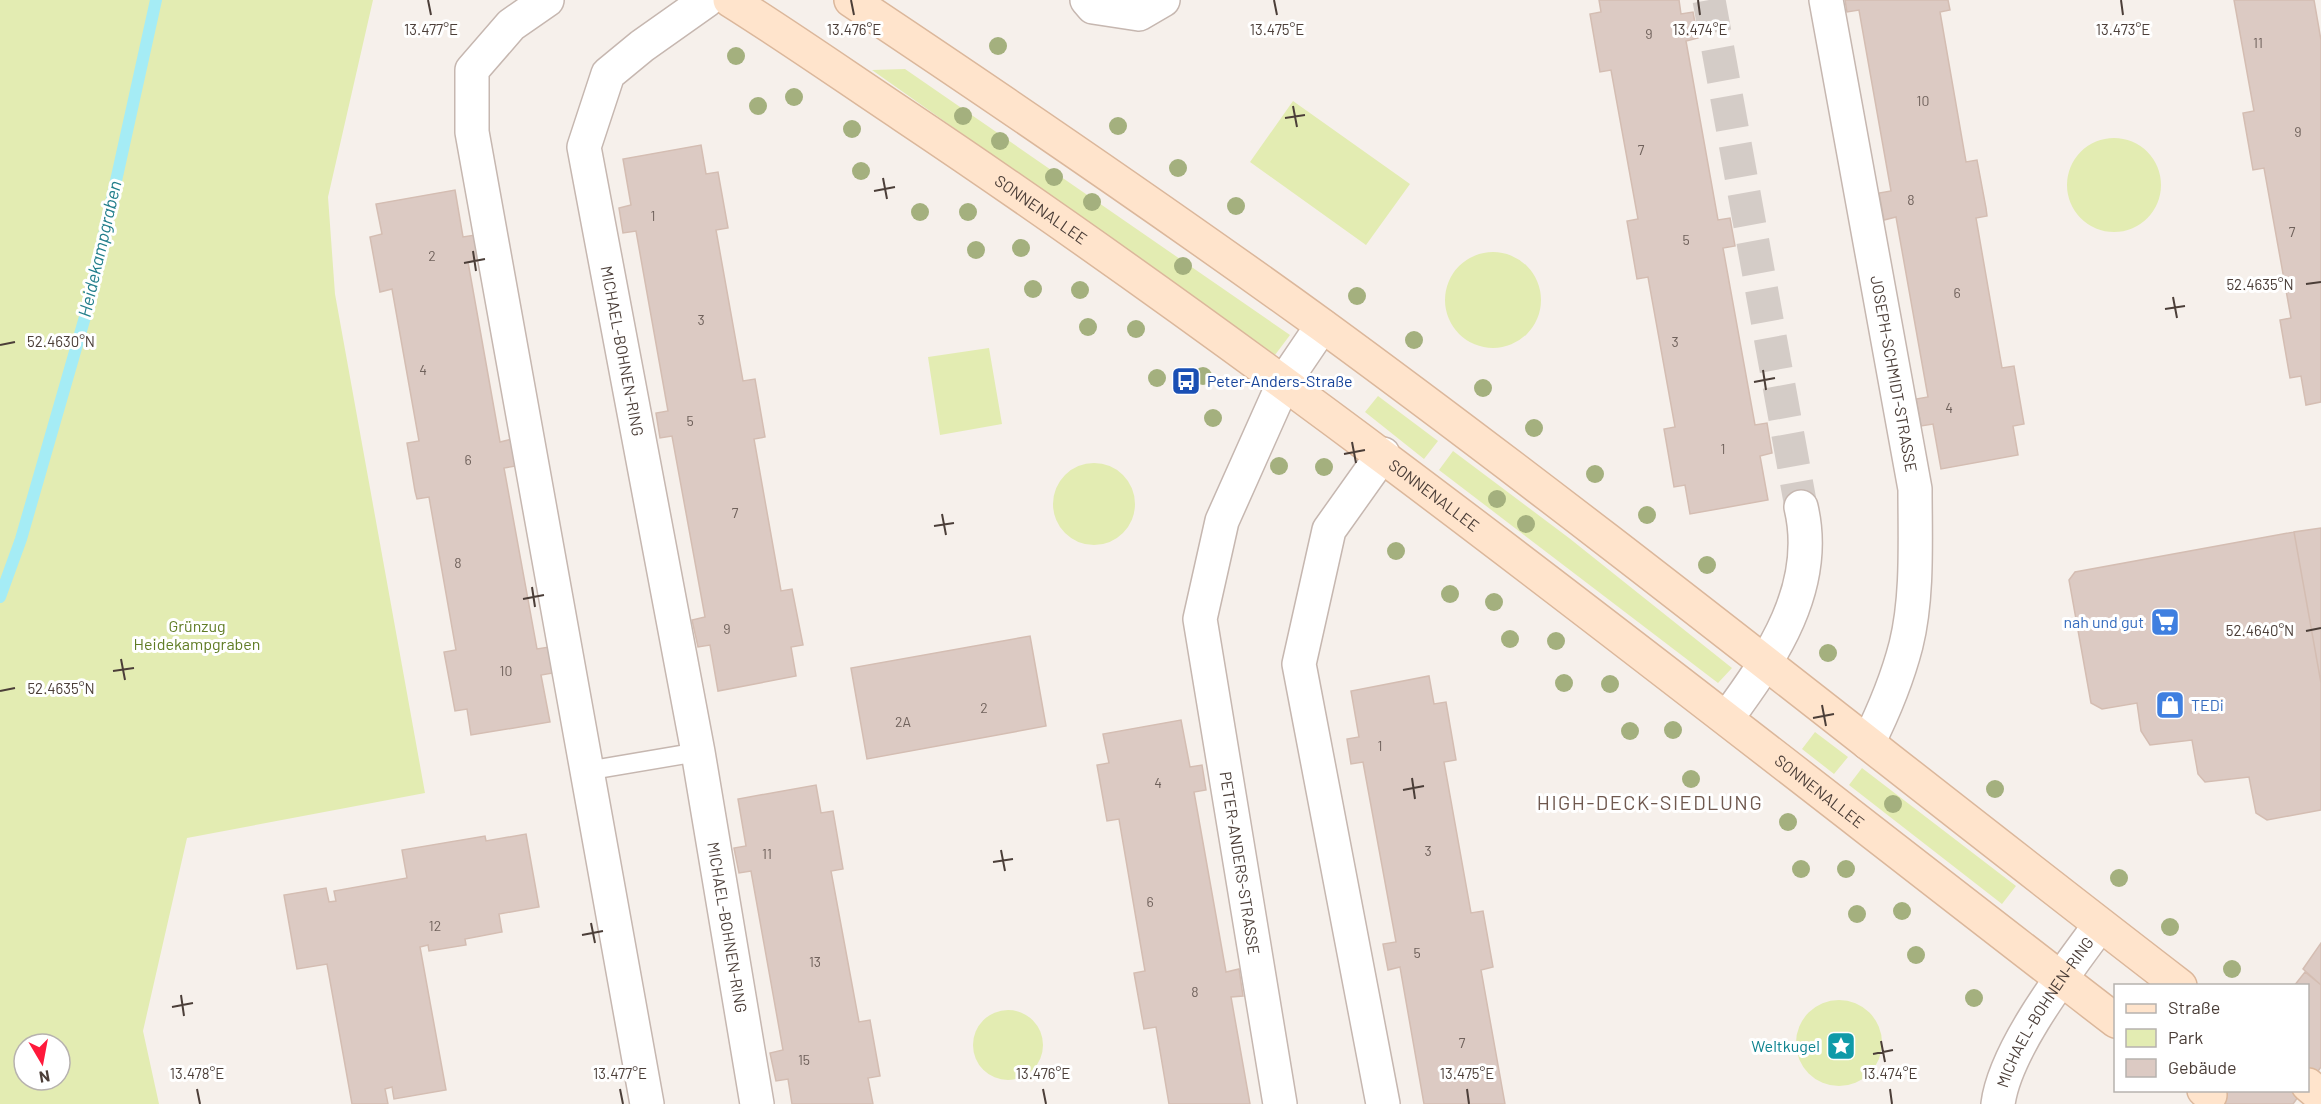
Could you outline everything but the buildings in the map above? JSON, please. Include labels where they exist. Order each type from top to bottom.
[{"type":"main road","name":"SONNENALLEE","points":[[730,0],[980,166],[1383,454],[1727,718],[2114,1020]]},
{"type":"main road","points":[[851,0],[1130,190],[1322,326],[1484,446],[2177,984]]},
{"type":"main road","points":[[2309,1087],[2321,1096]]},
{"type":"street","points":[[547,0],[511,25],[472,70],[471,132],[647,1104]]},
{"type":"street","name":"MICHAEL-BOHNEN-RING","points":[[707,0],[642,46],[609,74],[584,147],[698,752],[757,1104]]},
{"type":"street","points":[[1087,0],[1093,7],[1139,14],[1163,0]]},
{"type":"street","name":"JOSEPH-SCHMIDT-STRASSE","points":[[1826,0],[1915,489],[1914,569],[1906,643],[1893,689],[1868,743]]},
{"type":"street","name":"PETER-ANDERS-STRASSE","points":[[1280,1104],[1200,620],[1222,521],[1284,382],[1322,326]]},
{"type":"street","points":[[1383,454],[1329,530],[1299,664],[1383,1104]]},
{"type":"street","points":[[1727,718],[1766,664],[1795,604],[1804,567],[1801,507]]},
{"type":"street","name":"MICHAEL-BOHNEN-RING","points":[[1998,1104],[2000,1084],[2013,1059],[2060,978],[2100,925]]},
{"type":"lane","points":[[586,771],[698,752]]},
{"type":"green space","name":"Grünzug Heidekampgraben","points":[[0,0],[373,0],[328,197],[335,294],[425,793],[187,838],[143,1031],[159,1104],[0,1104]]},
{"type":"green space","points":[[905,69],[1290,335],[1275,355],[872,70]]},
{"type":"green space","points":[[1293,101],[1410,184],[1366,245],[1250,162]]},
{"type":"green space","points":[[2114,138],[2132,142],[2147,152],[2157,167],[2161,185],[2157,203],[2147,218],[2132,228],[2114,232],[2096,228],[2081,218],[2071,203],[2067,185],[2071,167],[2081,152],[2096,142]]},
{"type":"green space","points":[[1493,252],[1511,256],[1527,266],[1537,282],[1541,300],[1537,318],[1527,334],[1511,344],[1493,348],[1475,344],[1459,334],[1449,318],[1445,300],[1449,282],[1459,266],[1475,256]]},
{"type":"green space","points":[[989,348],[1002,424],[940,435],[928,357]]},
{"type":"green space","points":[[1378,396],[1438,441],[1424,459],[1365,412]]},
{"type":"green space","points":[[1453,451],[1569,538],[1732,668],[1718,683],[1439,470]]},
{"type":"green space","points":[[1086,463],[1102,463],[1117,470],[1128,481],[1135,496],[1132,520],[1123,533],[1102,545],[1086,545],[1071,538],[1060,527],[1053,512],[1053,496],[1060,481],[1071,470]]},
{"type":"green space","points":[[1815,732],[1848,757],[1834,774],[1802,749]]},
{"type":"green space","points":[[1862,768],[2016,886],[2002,904],[1849,785]]},
{"type":"green space","points":[[1839,1000],[1863,1007],[1875,1019],[1882,1043],[1875,1067],[1863,1079],[1839,1086],[1815,1079],[1803,1067],[1796,1043],[1803,1019],[1815,1007]]},
{"type":"green space","points":[[1008,1010],[1027,1016],[1037,1026],[1043,1045],[1037,1064],[1027,1074],[1008,1080],[989,1074],[979,1064],[973,1045],[979,1026],[989,1016]]},
{"type":"waterway","name":"Heidekampgraben","points":[[0,597],[21,539],[89,303],[156,0]]},
{"type":"tunnel","points":[[1709,0],[1801,507]]},
{"type":"place","name":"Peter-Anders-Straße","points":[[1186,381]]},
{"type":"place","name":"nah und gut","points":[[2165,622]]},
{"type":"place","name":"TEDi","points":[[2170,705]]},
{"type":"place","name":"Weltkugel","points":[[1841,1046]]},
{"type":"district","name":"HIGH-DECK-SIEDLUNG","points":[[1650,803]]}]
